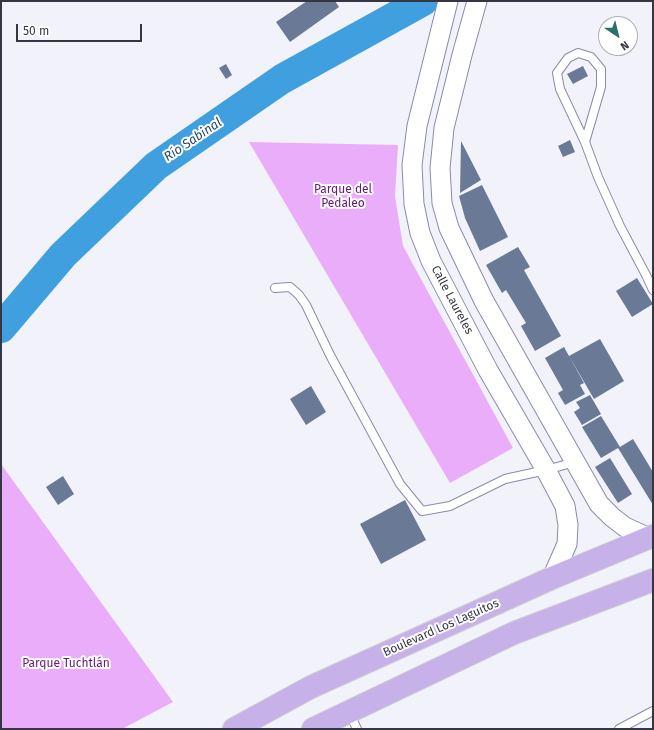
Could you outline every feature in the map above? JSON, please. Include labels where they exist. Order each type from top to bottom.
[{"type":"main road","name":"Boulevard Los Laguitos","points":[[234,729],[311,688],[552,578],[651,537]]},
{"type":"main road","points":[[313,729],[352,720],[514,633],[653,580]]},
{"type":"street","name":"Calle Laureles","points":[[448,1],[417,126],[412,165],[414,204],[420,233],[431,261],[488,370],[546,470],[565,506],[568,525],[567,544],[552,578]]},
{"type":"street","points":[[477,1],[444,128],[440,168],[442,203],[449,228],[484,300],[599,504],[625,527],[651,537]]},
{"type":"street","points":[[488,370],[514,355]]},
{"type":"lane","points":[[585,142],[601,87],[601,69],[591,57],[578,52],[568,58],[557,73],[560,89],[585,142],[620,226],[653,290]]},
{"type":"lane","points":[[275,288],[290,287],[299,295],[306,305],[330,355],[400,484],[422,511],[450,506],[505,479],[575,462]]},
{"type":"lane","points":[[619,729],[653,711]]},
{"type":"green space","name":"Parque del Pedaleo","points":[[249,142],[398,145],[395,196],[403,246],[513,448],[450,483]]},
{"type":"green space","name":"Parque Tuchtlán","points":[[1,464],[173,702],[122,729],[1,729]]},
{"type":"building","points":[[307,1],[335,1],[339,7],[290,42],[276,22]]},
{"type":"building","points":[[226,64],[232,75],[226,79],[219,68]]},
{"type":"building","points":[[583,66],[588,76],[573,84],[567,74]]},
{"type":"building","points":[[570,140],[575,152],[563,157],[558,146]]},
{"type":"building","points":[[461,141],[481,180],[460,193]]},
{"type":"building","points":[[482,185],[508,237],[480,251],[465,218],[459,196]]},
{"type":"building","points":[[518,247],[530,267],[524,270],[561,336],[535,351],[521,326],[526,323],[506,290],[502,293],[486,265]]},
{"type":"building","points":[[637,278],[653,304],[632,317],[616,291]]},
{"type":"building","points":[[600,339],[624,381],[594,399],[569,356]]},
{"type":"building","points":[[564,347],[584,383],[580,385],[585,394],[565,405],[558,393],[563,390],[545,358]]},
{"type":"building","points":[[311,386],[326,412],[306,425],[290,399]]},
{"type":"building","points":[[590,395],[601,414],[582,425],[574,412],[580,408],[576,402]]},
{"type":"building","points":[[601,416],[620,447],[633,439],[653,472],[653,505],[618,448],[601,458],[582,427]]},
{"type":"building","points":[[610,458],[632,494],[618,503],[595,467]]},
{"type":"building","points":[[63,476],[74,494],[58,505],[46,487]]},
{"type":"building","points":[[405,500],[426,540],[381,564],[360,524]]},
{"type":"waterway","name":"Río Sabinal","points":[[1,328],[63,255],[156,166],[282,79],[423,1]]}]
